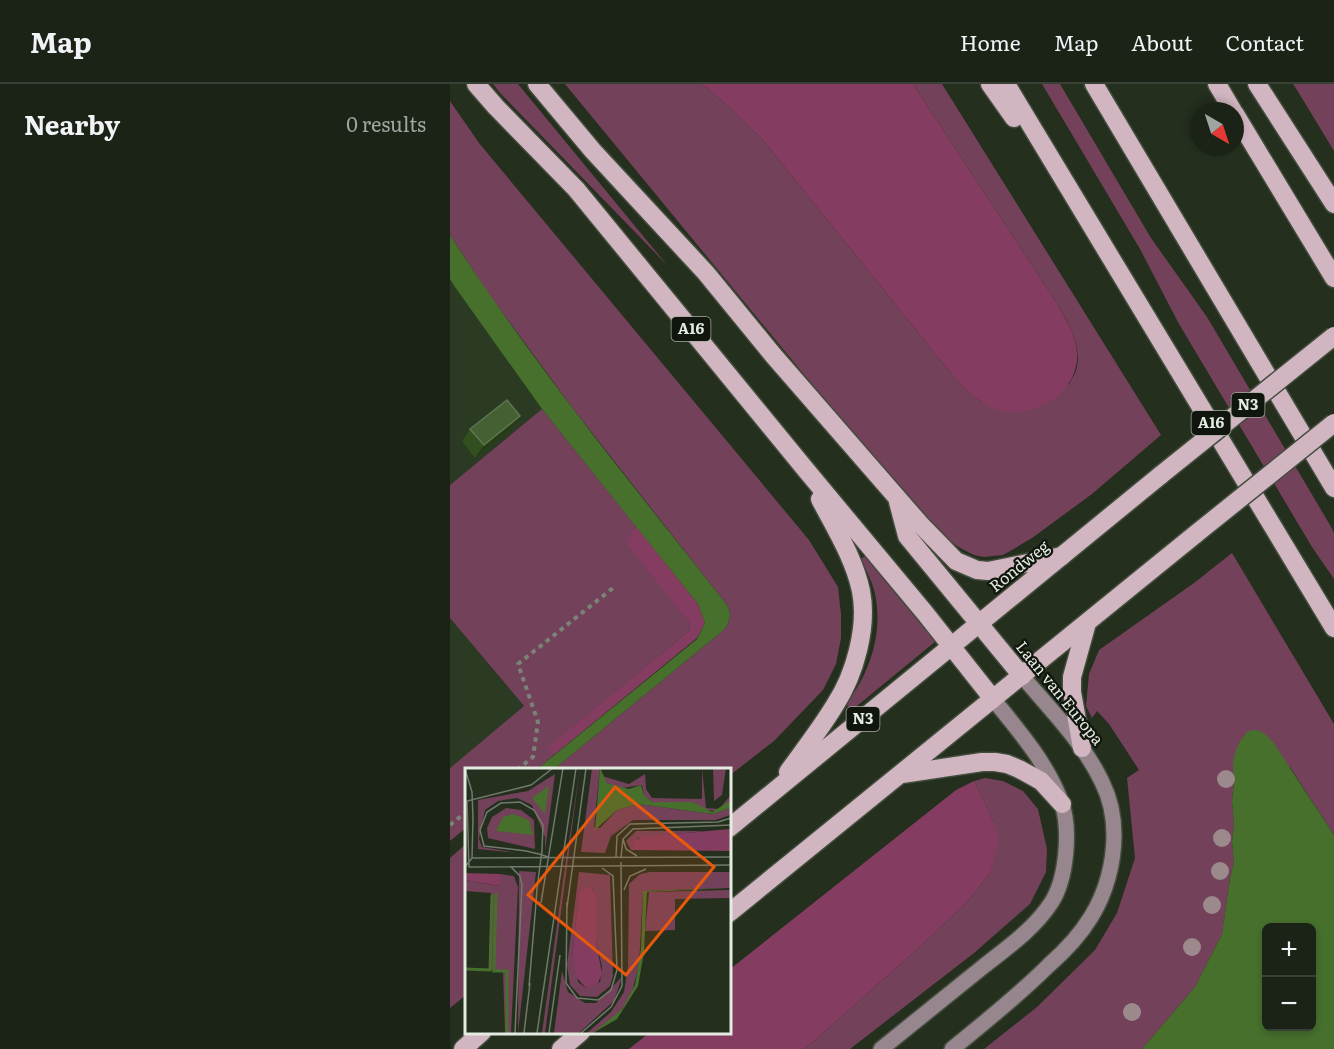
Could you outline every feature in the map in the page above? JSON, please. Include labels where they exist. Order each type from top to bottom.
[{"type":"highway","name":"A16","points":[[476,84],[576,189],[952,646]]},
{"type":"highway","name":"A16","points":[[537,84],[593,152],[693,258],[898,500],[956,561],[977,570],[988,571],[1062,556]]},
{"type":"highway","name":"A16","points":[[990,84],[1087,219]]},
{"type":"highway","name":"A16","points":[[1006,84],[1334,628]]},
{"type":"highway","points":[[1094,84],[1334,488]]},
{"type":"highway","points":[[1217,84],[1228,102]]},
{"type":"highway","points":[[1257,84],[1334,204]]},
{"type":"highway","points":[[1244,130],[1334,278]]},
{"type":"highway","name":"Rondweg","points":[[730,827],[1334,336]]},
{"type":"highway","points":[[730,912],[1334,423]]},
{"type":"highway","name":"A16","points":[[775,791],[837,703],[850,675],[861,636],[863,614],[861,591],[850,558],[806,470]]},
{"type":"highway","name":"A16","points":[[898,500],[907,536],[978,624]]},
{"type":"highway","points":[[1082,748],[1072,692],[1072,677],[1087,623]]},
{"type":"highway","name":"Laan van Europa","points":[[978,624],[1022,676]]},
{"type":"highway","points":[[952,646],[993,699]]},
{"type":"highway","points":[[900,775],[982,762],[1001,763],[1019,769],[1041,781],[1062,804]]},
{"type":"highway","points":[[463,1049],[480,1034]]},
{"type":"highway","points":[[561,1049],[579,1034]]},
{"type":"street","name":"Laan van Europa","points":[[952,1049],[1029,984],[1077,937],[1091,917],[1110,872],[1114,849],[1114,825],[1108,795],[1082,748],[1022,676]]},
{"type":"street","points":[[881,1049],[1020,937],[1052,902],[1057,891],[1066,848],[1062,804],[1049,774],[993,699]]},
{"type":"path","points":[[519,768],[532,757],[538,722],[518,664],[613,588]]},
{"type":"path","points":[[450,825],[465,813]]},
{"type":"shaded area","points":[[493,84],[518,84],[667,265],[500,93]]},
{"type":"shaded area","points":[[565,84],[702,84],[763,140],[949,371],[981,402],[1069,384],[1076,371],[1078,352],[1065,318],[913,84],[942,84],[1161,435],[1092,494],[1012,550],[1003,555],[984,557],[962,549],[942,534],[848,428]]},
{"type":"shaded area","points":[[702,84],[913,84],[1070,326],[1075,339],[1076,367],[1071,380],[1062,392],[1038,408],[1009,412],[995,409],[976,398],[949,371],[763,140]]},
{"type":"shaded area","points":[[1042,84],[1060,84],[1151,238],[1207,317],[1330,525],[1334,533],[1334,579],[1312,547],[1179,324],[1140,249]]},
{"type":"shaded area","points":[[1293,84],[1334,84],[1334,151],[1297,90]]},
{"type":"shaded area","points":[[450,101],[479,143],[809,540],[838,587],[841,638],[836,664],[823,690],[774,741],[730,775],[730,768],[555,768],[725,629],[730,611],[571,406],[486,290],[450,235]]},
{"type":"shaded area","points":[[450,235],[549,377],[730,611],[725,629],[555,768],[538,768],[697,639],[705,623],[698,604],[542,409],[450,279]]},
{"type":"shaded area","points":[[450,279],[542,409],[450,485]]},
{"type":"shaded area","points":[[542,409],[636,526],[632,530],[689,622],[690,630],[548,748],[554,755],[538,768],[465,768],[465,829],[450,841],[450,768],[524,706],[450,618],[450,485]]},
{"type":"shaded area","points":[[636,526],[698,604],[705,623],[697,638],[554,755],[547,748],[690,630],[689,622],[627,544]]},
{"type":"shaded area","points":[[1232,553],[1334,724],[1334,835],[1290,767],[1234,782],[1232,842],[1234,862],[1222,934],[1195,987],[1142,1049],[984,1049],[1037,1007],[1095,950],[1117,913],[1135,858],[1127,778],[1139,770],[1109,724],[1097,711],[1092,718],[1086,706],[1089,674],[1099,650],[1194,583]]},
{"type":"shaded area","points":[[867,554],[936,641],[852,710],[846,704],[867,668],[877,627],[875,594],[861,559]]},
{"type":"shaded area","points":[[450,618],[524,706],[450,768]]},
{"type":"shaded area","points":[[1252,730],[1264,733],[1273,742],[1334,835],[1334,1049],[1142,1049],[1195,987],[1222,934],[1234,862],[1233,762],[1239,743],[1247,732]]},
{"type":"shaded area","points":[[985,778],[1003,781],[1023,791],[1038,809],[1047,849],[1046,872],[1030,904],[974,953],[850,1049],[805,1049],[922,945],[969,900],[990,873],[994,822],[974,781]]},
{"type":"shaded area","points":[[974,781],[994,822],[999,841],[990,873],[969,900],[922,945],[805,1049],[629,1049],[648,1034],[730,1034],[730,969],[956,790]]},
{"type":"shaded area","points":[[465,845],[465,996],[450,1008],[450,858]]},
{"type":"building","points":[[507,400],[520,416],[484,445],[470,429]]}]
